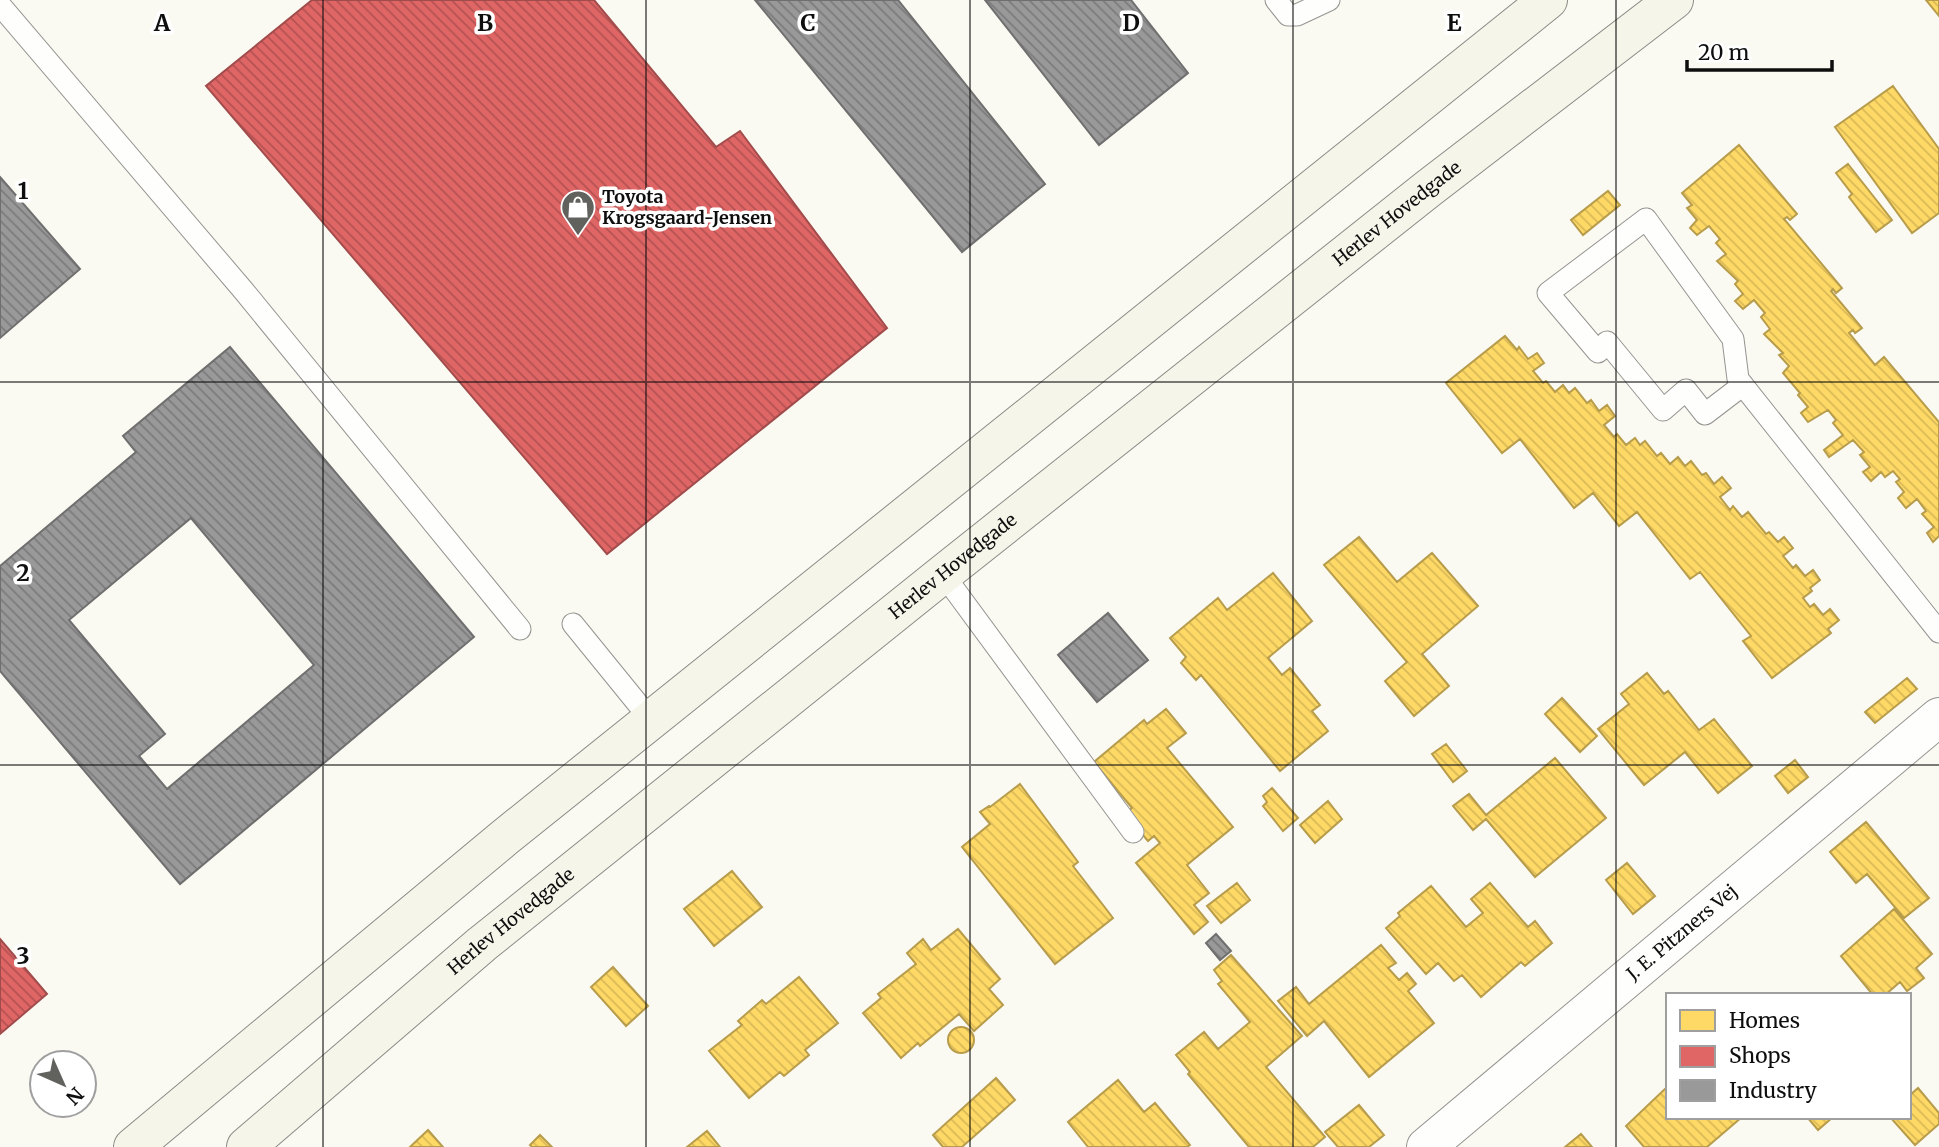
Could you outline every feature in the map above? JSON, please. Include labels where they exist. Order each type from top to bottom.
[{"type":"main road","points":[[134,1147],[504,838],[1548,0]]},
{"type":"main road","name":"Herlev Hovedgade","points":[[246,1147],[482,944],[1429,188],[1674,0]]},
{"type":"street","name":"J. E. Pitzners Vej","points":[[1426,1147],[1939,717]]},
{"type":"lane","points":[[1276,0],[1288,15],[1297,15],[1329,0]]},
{"type":"lane","points":[[0,5],[243,290],[520,629]]},
{"type":"lane","points":[[1743,385],[1705,414],[1686,390],[1663,410],[1607,342],[1598,352],[1548,293],[1646,219],[1732,339],[1738,379],[1743,385],[1939,632]]},
{"type":"lane","points":[[943,574],[1133,832]]},
{"type":"lane","points":[[573,624],[652,720]]},
{"type":"building: Homes","points":[[1926,0],[1939,0],[1939,16]]},
{"type":"building: Homes","points":[[1893,86],[1939,149],[1939,213],[1912,233],[1835,127]]},
{"type":"building: Homes","points":[[1739,145],[1797,214],[1790,220],[1787,217],[1784,219],[1842,288],[1836,293],[1833,289],[1831,291],[1862,328],[1855,333],[1853,330],[1849,333],[1875,365],[1884,357],[1939,422],[1939,536],[1933,542],[1927,533],[1934,527],[1922,514],[1926,511],[1917,499],[1906,508],[1898,498],[1904,492],[1896,482],[1900,479],[1893,471],[1885,477],[1881,472],[1871,481],[1863,472],[1870,467],[1860,455],[1864,452],[1853,440],[1829,457],[1824,450],[1843,435],[1833,423],[1836,420],[1828,410],[1808,422],[1801,413],[1808,407],[1783,373],[1789,366],[1779,355],[1783,353],[1764,334],[1770,329],[1761,317],[1765,313],[1754,300],[1743,309],[1735,301],[1743,294],[1735,284],[1738,281],[1717,261],[1726,254],[1716,243],[1720,239],[1709,226],[1697,235],[1690,228],[1697,220],[1687,208],[1692,205],[1682,193]]},
{"type":"building: Homes","points":[[1848,164],[1892,220],[1876,232],[1849,197],[1852,194],[1836,173]]},
{"type":"building: Homes","points":[[1608,191],[1620,205],[1583,235],[1571,220]]},
{"type":"building: Homes","points":[[1505,336],[1517,350],[1519,347],[1528,359],[1537,353],[1544,363],[1533,371],[1555,392],[1563,385],[1569,393],[1575,388],[1587,403],[1591,400],[1599,411],[1607,405],[1615,416],[1604,425],[1614,437],[1617,434],[1626,445],[1635,438],[1640,445],[1645,441],[1657,456],[1661,453],[1670,464],[1678,457],[1685,466],[1691,461],[1702,475],[1706,473],[1714,484],[1722,477],[1731,488],[1720,497],[1730,510],[1733,506],[1742,517],[1748,512],[1766,534],[1769,532],[1778,542],[1784,537],[1793,548],[1783,556],[1793,568],[1796,565],[1805,576],[1813,570],[1820,580],[1803,598],[1810,607],[1814,604],[1823,615],[1830,609],[1839,620],[1828,629],[1831,633],[1772,678],[1743,641],[1751,636],[1700,572],[1690,579],[1637,512],[1619,526],[1593,493],[1574,508],[1520,439],[1502,453],[1446,383]]},
{"type":"building: Homes","points":[[1359,537],[1397,582],[1432,553],[1478,606],[1422,654],[1449,686],[1414,716],[1385,681],[1407,662],[1324,565]]},
{"type":"building: Homes","points":[[1273,573],[1312,621],[1268,658],[1282,675],[1290,668],[1320,705],[1312,711],[1328,731],[1280,771],[1201,675],[1196,680],[1181,663],[1186,657],[1170,638],[1218,598],[1227,610]]},
{"type":"building: Homes","points":[[1647,673],[1664,694],[1668,691],[1699,730],[1714,719],[1752,766],[1718,793],[1685,752],[1644,785],[1598,729],[1629,704],[1621,694]]},
{"type":"building: Homes","points":[[1907,678],[1917,689],[1875,723],[1865,712]]},
{"type":"building: Homes","points":[[1562,698],[1597,736],[1580,752],[1545,714]]},
{"type":"building: Homes","points":[[1166,709],[1186,733],[1167,748],[1233,827],[1187,865],[1209,893],[1194,905],[1208,922],[1194,934],[1136,863],[1160,843],[1154,836],[1148,841],[1125,814],[1132,808],[1094,762],[1144,720],[1147,724]]},
{"type":"building: Homes","points":[[1446,744],[1467,771],[1453,782],[1432,754]]},
{"type":"building: Homes","points":[[1555,758],[1606,818],[1535,877],[1486,819],[1473,830],[1453,806],[1469,794],[1486,815]]},
{"type":"building: Homes","points":[[1795,760],[1808,777],[1788,793],[1775,776]]},
{"type":"building: Homes","points":[[1020,784],[1078,862],[1073,866],[1113,918],[1055,964],[962,847],[990,824],[980,812]]},
{"type":"building: Homes","points":[[1272,788],[1298,818],[1283,831],[1263,806],[1267,802],[1263,796]]},
{"type":"building: Homes","points":[[1328,801],[1342,819],[1315,843],[1300,825]]},
{"type":"building: Homes","points":[[1866,822],[1929,898],[1904,918],[1867,874],[1856,883],[1830,852]]},
{"type":"building: Homes","points":[[1627,863],[1655,896],[1633,914],[1606,880]]},
{"type":"building: Homes","points":[[732,871],[762,907],[714,946],[684,909]]},
{"type":"building: Homes","points":[[1237,883],[1250,900],[1221,923],[1207,906]]},
{"type":"building: Homes","points":[[1490,883],[1528,927],[1535,921],[1552,943],[1525,966],[1521,962],[1481,997],[1462,975],[1454,981],[1438,963],[1426,974],[1386,928],[1400,916],[1398,913],[1431,886],[1466,927],[1483,913],[1471,899]]},
{"type":"building: Homes","points":[[1894,909],[1932,954],[1916,968],[1924,978],[1907,991],[1900,982],[1887,993],[1871,993],[1841,956]]},
{"type":"building: Homes","points":[[958,929],[1000,979],[989,989],[1003,1005],[974,1031],[959,1014],[901,1058],[863,1013],[881,998],[878,994],[916,964],[907,953],[923,939],[931,950]]},
{"type":"building: Homes","points":[[1381,945],[1396,963],[1388,968],[1399,980],[1407,973],[1416,984],[1408,991],[1434,1023],[1369,1077],[1324,1021],[1307,1036],[1278,1001],[1296,987],[1309,1004]]},
{"type":"building: Homes","points":[[1231,955],[1302,1036],[1266,1067],[1325,1137],[1313,1147],[1249,1147],[1188,1074],[1190,1072],[1176,1055],[1204,1032],[1218,1049],[1250,1022],[1218,984],[1222,981],[1214,970]]},
{"type":"building: Homes","points":[[613,967],[648,1006],[626,1026],[591,987]]},
{"type":"building: Homes","points":[[799,977],[838,1023],[805,1050],[809,1055],[784,1076],[780,1072],[749,1098],[709,1051],[742,1025],[738,1021],[762,1000],[766,1004]]},
{"type":"building: Homes","points":[[961,1027],[970,1031],[974,1040],[970,1049],[961,1053],[952,1049],[948,1040],[952,1031]]},
{"type":"building: Homes","points":[[996,1078],[1015,1100],[962,1147],[943,1147],[933,1135]]},
{"type":"building: Homes","points":[[1118,1080],[1144,1112],[1155,1103],[1190,1145],[1088,1147],[1068,1122]]},
{"type":"building: Homes","points":[[1666,1088],[1666,1119],[1740,1119],[1707,1147],[1644,1147],[1626,1126]]},
{"type":"building: Homes","points":[[1918,1088],[1939,1113],[1939,1124],[1915,1145],[1892,1119],[1911,1119],[1911,1094]]},
{"type":"building: Homes","points":[[1359,1105],[1384,1135],[1369,1147],[1338,1147],[1325,1132]]},
{"type":"building: Homes","points":[[1809,1119],[1831,1119],[1818,1130]]},
{"type":"building: Homes","points":[[428,1130],[443,1147],[410,1147]]},
{"type":"building: Homes","points":[[707,1131],[720,1147],[687,1147]]},
{"type":"building: Homes","points":[[1581,1134],[1592,1147],[1565,1147]]},
{"type":"building: Homes","points":[[540,1135],[552,1147],[530,1145]]},
{"type":"building: Shops","name":"Toyota Krogsgaard-Jensen","points":[[312,0],[594,0],[716,147],[740,131],[887,328],[607,554],[206,86]]},
{"type":"building: Shops","points":[[0,939],[47,994],[0,1034]]},
{"type":"building: Industry","points":[[755,0],[898,0],[1045,184],[962,252]]},
{"type":"building: Industry","points":[[985,0],[1131,0],[1188,73],[1099,145]]},
{"type":"building: Industry","points":[[0,177],[80,269],[0,338]]},
{"type":"building: Industry","points":[[230,347],[474,637],[180,884],[0,671],[0,566],[136,452],[123,436]],"holes":[[[191,518],[314,665],[167,789],[139,756],[165,734],[69,620]]]},
{"type":"building: Industry","points":[[1108,613],[1148,660],[1097,702],[1058,655]]},
{"type":"building: Industry","points":[[1216,934],[1231,951],[1220,960],[1206,943]]},
{"type":"place","name":"Toyota Krogsgaard-Jensen","points":[[578,237]]}]
